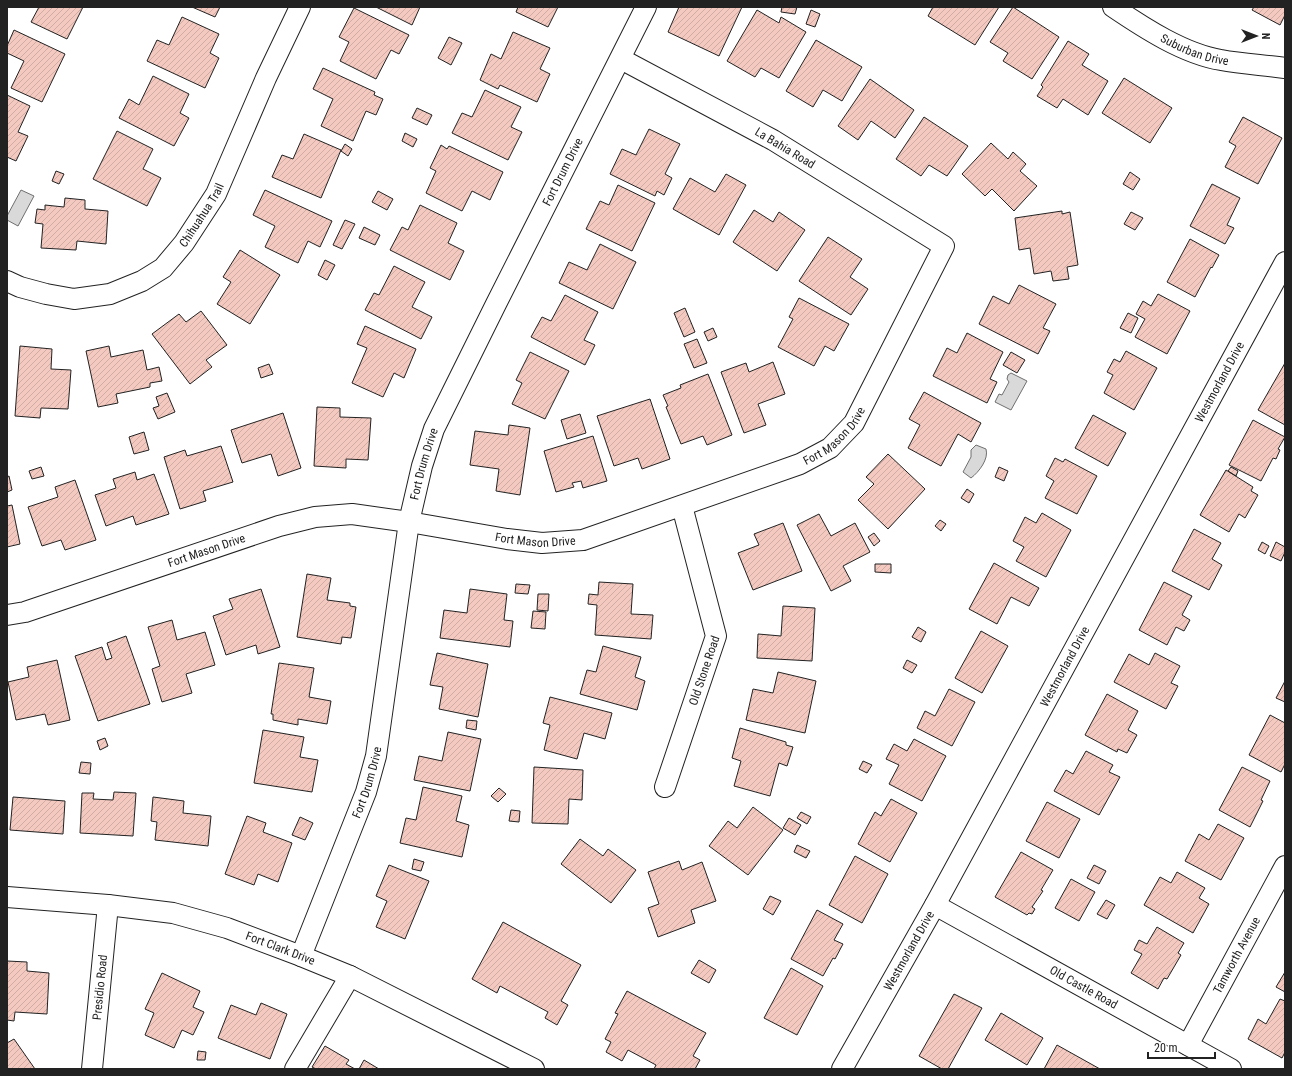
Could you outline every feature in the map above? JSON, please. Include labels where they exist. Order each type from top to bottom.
[{"type":"street","name":"Chihuahua Trail","points":[[7,281],[33,291],[74,299],[110,294],[142,281],[163,268],[184,243],[216,194],[266,78],[300,7]]},
{"type":"street","name":"Fort Drum Drive","points":[[301,956],[366,792],[374,763],[409,522],[422,466],[434,429],[646,7]]},
{"type":"street","name":"Suburban Drive","points":[[1113,7],[1138,23],[1185,49],[1220,60],[1285,68]]},
{"type":"street","name":"La Bahia Road","points":[[621,59],[773,140],[944,246]]},
{"type":"street","name":"Fort Mason Drive","points":[[7,615],[25,612],[279,526],[315,517],[352,514],[507,539],[542,543],[583,540],[800,464],[830,448],[854,423],[944,246]]},
{"type":"street","name":"Westmorland Drive","points":[[842,1069],[935,905],[1285,262]]},
{"type":"street","name":"Old Stone Road","points":[[665,787],[716,636],[682,506]]},
{"type":"street","name":"Tamworth Avenue","points":[[1188,1045],[1285,866]]},
{"type":"street","name":"Fort Clark Drive","points":[[7,897],[108,905],[173,913],[227,928],[350,976],[534,1069]]},
{"type":"street","name":"Presidio Road","points":[[92,1069],[108,905]]},
{"type":"street","name":"Old Castle Road","points":[[935,905],[1231,1069]]},
{"type":"street","points":[[295,1069],[350,976]]},
{"type":"shaded area","points":[[21,190],[34,196],[18,226],[7,220],[7,216]]},
{"type":"shaded area","points":[[1011,373],[1027,381],[1011,410],[995,402],[999,394],[1002,395],[1009,382],[1007,379],[1008,375]]},
{"type":"shaded area","points":[[976,445],[986,449],[987,453],[985,461],[980,469],[971,478],[963,472],[971,457],[971,450]]},
{"type":"building","points":[[39,7],[83,7],[67,39],[31,22]]},
{"type":"building","points":[[192,7],[220,7],[215,17]]},
{"type":"building","points":[[376,7],[420,7],[412,25]]},
{"type":"building","points":[[518,7],[558,7],[548,27],[516,12]]},
{"type":"building","points":[[679,7],[742,7],[719,56],[668,32]]},
{"type":"building","points":[[782,7],[797,7],[795,14],[781,12]]},
{"type":"building","points":[[933,7],[999,7],[975,45],[928,16]]},
{"type":"building","points":[[1013,7],[1059,37],[1032,79],[1003,61],[1008,53],[990,42]]},
{"type":"building","points":[[1254,7],[1285,7],[1285,15],[1280,25],[1252,10]]},
{"type":"building","points":[[354,8],[409,35],[399,54],[391,50],[376,79],[340,61],[349,42],[339,37]]},
{"type":"building","points":[[757,10],[779,23],[781,17],[806,32],[779,78],[761,68],[755,77],[727,61]]},
{"type":"building","points":[[811,10],[820,14],[815,27],[806,24]]},
{"type":"building","points":[[182,17],[219,34],[210,53],[219,58],[205,88],[147,61],[157,40],[169,45]]},
{"type":"building","points":[[14,30],[65,54],[42,102],[11,88],[24,61],[7,53],[7,46]]},
{"type":"building","points":[[513,32],[550,48],[540,69],[550,74],[537,102],[500,85],[498,89],[480,80],[491,54],[501,59]]},
{"type":"building","points":[[449,37],[462,43],[451,65],[438,58]]},
{"type":"building","points":[[816,40],[862,67],[842,101],[823,90],[813,107],[786,91]]},
{"type":"building","points":[[1068,41],[1089,54],[1082,65],[1108,81],[1088,115],[1063,99],[1057,108],[1037,96],[1043,87],[1041,85]]},
{"type":"building","points":[[323,68],[375,92],[374,95],[383,99],[376,115],[366,111],[353,141],[321,126],[333,99],[313,89]]},
{"type":"building","points":[[153,76],[189,94],[180,113],[189,118],[174,146],[119,118],[129,99],[139,105]]},
{"type":"building","points":[[1124,78],[1172,108],[1150,143],[1102,113]]},
{"type":"building","points":[[870,79],[914,110],[895,138],[871,121],[858,140],[838,126]]},
{"type":"building","points":[[485,90],[521,107],[511,127],[522,132],[508,160],[452,133],[462,113],[472,117]]},
{"type":"building","points":[[7,95],[30,106],[18,132],[28,136],[16,161],[7,157]]},
{"type":"building","points":[[417,108],[432,115],[427,125],[412,118]]},
{"type":"building","points":[[924,117],[968,146],[947,176],[929,165],[921,176],[896,159]]},
{"type":"building","points":[[1243,117],[1282,138],[1258,184],[1225,167],[1236,146],[1229,142]]},
{"type":"building","points":[[649,129],[680,144],[665,174],[672,178],[664,195],[657,191],[655,196],[610,174],[622,149],[636,155]]},
{"type":"building","points":[[117,131],[153,149],[143,169],[161,178],[147,206],[93,179]]},
{"type":"building","points":[[405,133],[417,139],[413,147],[402,141]]},
{"type":"building","points":[[304,134],[341,150],[321,198],[272,177],[282,155],[293,159]]},
{"type":"building","points":[[991,143],[1008,159],[1013,152],[1026,164],[1020,171],[1037,186],[1014,211],[992,189],[985,196],[962,174]]},
{"type":"building","points":[[345,144],[352,149],[348,156],[341,151]]},
{"type":"building","points":[[441,145],[447,149],[449,146],[503,172],[490,200],[472,191],[462,211],[426,193],[436,171],[430,168]]},
{"type":"building","points":[[56,171],[64,174],[59,184],[52,181]]},
{"type":"building","points":[[1130,172],[1140,179],[1133,190],[1123,184]]},
{"type":"building","points":[[726,174],[746,185],[719,235],[673,209],[690,178],[715,192]]},
{"type":"building","points":[[1212,184],[1240,198],[1227,225],[1234,228],[1225,244],[1190,226]]},
{"type":"building","points":[[618,185],[655,203],[632,251],[586,229],[600,201],[609,205]]},
{"type":"building","points":[[265,190],[332,221],[320,247],[308,241],[298,263],[265,247],[275,226],[253,215]]},
{"type":"building","points":[[378,191],[393,199],[387,210],[372,202]]},
{"type":"building","points":[[65,198],[85,200],[85,209],[108,211],[106,244],[77,241],[76,250],[41,248],[43,224],[35,223],[37,209],[45,210],[45,205],[64,207]]},
{"type":"building","points":[[420,205],[457,223],[448,243],[464,251],[450,280],[390,250],[402,227],[408,230]]},
{"type":"building","points":[[754,210],[773,222],[779,212],[805,230],[777,271],[733,242]]},
{"type":"building","points":[[1062,211],[1062,214],[1070,212],[1078,265],[1067,267],[1069,279],[1053,281],[1051,271],[1034,274],[1030,248],[1019,250],[1015,218]]},
{"type":"building","points":[[1131,212],[1143,218],[1135,230],[1124,224]]},
{"type":"building","points":[[345,220],[355,224],[342,249],[333,245]]},
{"type":"building","points":[[364,227],[380,235],[375,245],[359,238]]},
{"type":"building","points":[[828,237],[862,259],[850,277],[868,289],[851,315],[799,281]]},
{"type":"building","points":[[1190,239],[1219,255],[1195,297],[1167,282]]},
{"type":"building","points":[[600,244],[636,262],[613,309],[559,283],[569,262],[587,270]]},
{"type":"building","points":[[240,250],[280,275],[250,324],[217,304],[231,282],[223,277]]},
{"type":"building","points":[[325,260],[335,265],[327,280],[318,275]]},
{"type":"building","points":[[394,266],[425,282],[412,307],[432,317],[421,339],[365,310],[374,293],[379,295]]},
{"type":"building","points":[[1019,285],[1056,304],[1043,328],[1050,331],[1038,354],[979,324],[993,296],[1009,304]]},
{"type":"building","points":[[1158,294],[1190,311],[1167,354],[1135,337],[1145,319],[1136,314],[1143,301],[1151,306]]},
{"type":"building","points":[[565,295],[598,312],[584,340],[595,345],[585,365],[531,337],[542,317],[551,321]]},
{"type":"building","points":[[799,298],[849,324],[834,351],[825,346],[814,366],[778,347],[793,319],[789,317]]},
{"type":"building","points":[[685,308],[695,332],[684,337],[674,313]]},
{"type":"building","points":[[201,311],[227,345],[206,360],[212,367],[190,384],[152,334],[179,314],[186,322]]},
{"type":"building","points":[[1128,313],[1138,318],[1131,333],[1120,328]]},
{"type":"building","points":[[365,326],[416,349],[404,378],[394,373],[383,397],[352,383],[367,348],[357,344]]},
{"type":"building","points":[[713,328],[717,337],[708,341],[704,332]]},
{"type":"building","points":[[967,333],[1003,352],[990,379],[997,382],[987,403],[933,376],[947,348],[957,353]]},
{"type":"building","points":[[697,339],[707,363],[694,368],[684,344]]},
{"type":"building","points":[[20,346],[52,349],[51,369],[71,370],[68,409],[41,408],[40,418],[15,416]]},
{"type":"building","points":[[109,346],[111,357],[143,350],[147,370],[159,367],[162,381],[150,383],[150,387],[116,394],[118,403],[98,407],[86,351]]},
{"type":"building","points":[[1126,351],[1157,368],[1134,410],[1104,393],[1113,375],[1107,372],[1114,359],[1120,362]]},
{"type":"building","points":[[530,352],[569,371],[545,419],[512,404],[522,383],[516,380]]},
{"type":"building","points":[[1011,352],[1025,360],[1017,373],[1003,365]]},
{"type":"building","points":[[773,362],[785,394],[758,404],[766,425],[744,433],[721,372],[746,363],[749,372]]},
{"type":"building","points":[[1285,363],[1285,425],[1258,410]]},
{"type":"building","points":[[269,364],[273,374],[261,378],[258,368]]},
{"type":"building","points":[[708,374],[732,435],[707,445],[703,436],[681,444],[666,407],[668,406],[663,395],[681,388],[680,385]]},
{"type":"building","points":[[924,392],[981,423],[971,442],[958,434],[941,466],[908,448],[920,425],[909,419]]},
{"type":"building","points":[[167,393],[175,412],[158,419],[153,408],[159,406],[156,397]]},
{"type":"building","points":[[650,399],[670,459],[642,469],[638,458],[614,466],[597,416]]},
{"type":"building","points":[[317,407],[340,408],[340,417],[371,418],[368,460],[346,459],[346,468],[314,466]]},
{"type":"building","points":[[283,413],[301,468],[278,476],[271,454],[242,463],[231,430]]},
{"type":"building","points":[[580,414],[586,433],[567,439],[561,420]]},
{"type":"building","points":[[1093,415],[1126,433],[1108,466],[1075,448]]},
{"type":"building","points":[[1253,420],[1285,437],[1278,449],[1280,450],[1276,459],[1273,458],[1261,481],[1229,465]]},
{"type":"building","points":[[509,425],[530,428],[520,495],[496,491],[499,469],[470,465],[475,431],[508,435]]},
{"type":"building","points":[[144,432],[149,450],[134,454],[129,437]]},
{"type":"building","points":[[593,436],[607,481],[583,488],[581,481],[572,483],[574,487],[556,492],[544,451]]},
{"type":"building","points":[[221,446],[233,482],[203,491],[206,501],[180,509],[164,457],[185,450],[187,456]]},
{"type":"building","points":[[888,454],[925,489],[888,529],[858,500],[874,484],[866,477]]},
{"type":"building","points":[[1055,458],[1063,462],[1065,459],[1097,476],[1077,514],[1045,498],[1054,481],[1046,476]]},
{"type":"building","points":[[41,467],[44,476],[32,479],[29,471]]},
{"type":"building","points":[[999,467],[1008,471],[1004,481],[995,477]]},
{"type":"building","points":[[1231,467],[1238,471],[1236,476],[1228,471]]},
{"type":"building","points":[[1226,470],[1253,487],[1251,491],[1258,495],[1245,518],[1239,514],[1229,532],[1200,515]]},
{"type":"building","points":[[135,472],[137,480],[154,474],[169,514],[136,525],[133,516],[106,526],[95,495],[116,488],[113,479]]},
{"type":"building","points":[[9,476],[12,490],[7,492],[7,477]]},
{"type":"building","points":[[75,480],[96,540],[65,550],[61,540],[42,546],[28,507],[58,497],[55,487]]},
{"type":"building","points":[[967,489],[974,494],[969,503],[961,498]]},
{"type":"building","points":[[12,505],[20,544],[7,547],[7,506]]},
{"type":"building","points":[[1042,513],[1071,530],[1046,577],[1016,561],[1024,547],[1013,541],[1025,517],[1036,523]]},
{"type":"building","points":[[819,514],[831,536],[855,523],[870,552],[843,566],[851,581],[831,591],[797,525]]},
{"type":"building","points":[[940,520],[946,524],[941,531],[935,526]]},
{"type":"building","points":[[783,523],[802,571],[753,590],[738,553],[759,545],[754,534]]},
{"type":"building","points":[[1194,529],[1221,543],[1212,559],[1222,565],[1209,590],[1172,571]]},
{"type":"building","points":[[874,533],[880,541],[874,546],[868,537]]},
{"type":"building","points":[[1262,542],[1269,546],[1265,554],[1258,550]]},
{"type":"building","points":[[1276,542],[1285,547],[1285,552],[1281,561],[1270,556]]},
{"type":"building","points":[[994,563],[1039,588],[1029,606],[1011,597],[997,624],[969,609]]},
{"type":"building","points":[[875,564],[891,564],[891,573],[875,572]]},
{"type":"building","points":[[307,574],[331,578],[327,600],[350,603],[350,606],[356,607],[351,638],[342,637],[341,644],[297,637]]},
{"type":"building","points":[[599,582],[633,584],[631,614],[653,615],[651,639],[595,635],[597,605],[588,604],[589,594],[598,595]]},
{"type":"building","points":[[1164,582],[1192,596],[1182,615],[1190,620],[1184,631],[1176,627],[1167,645],[1139,630]]},
{"type":"building","points":[[516,584],[530,585],[528,594],[515,593]]},
{"type":"building","points":[[261,589],[280,647],[258,654],[256,645],[226,655],[213,616],[233,609],[229,599]]},
{"type":"building","points":[[470,589],[507,594],[504,620],[513,621],[510,647],[440,638],[444,610],[467,613]]},
{"type":"building","points":[[538,594],[549,594],[548,611],[537,610]]},
{"type":"building","points":[[783,606],[815,608],[812,661],[757,658],[758,634],[781,636]]},
{"type":"building","points":[[533,611],[546,612],[545,629],[531,628]]},
{"type":"building","points":[[172,620],[177,640],[205,632],[215,665],[186,674],[192,693],[162,702],[152,669],[160,666],[148,627]]},
{"type":"building","points":[[918,627],[926,632],[921,642],[912,637]]},
{"type":"building","points":[[981,631],[1008,646],[982,693],[955,678]]},
{"type":"building","points":[[126,636],[150,704],[98,721],[75,656],[102,647],[106,660],[112,658],[107,643]]},
{"type":"building","points":[[603,646],[641,657],[635,677],[645,681],[637,710],[580,694],[587,670],[596,672]]},
{"type":"building","points":[[437,653],[488,664],[478,717],[439,709],[443,687],[430,685]]},
{"type":"building","points":[[1155,653],[1180,666],[1171,683],[1178,686],[1166,709],[1114,682],[1129,654],[1149,665]]},
{"type":"building","points":[[57,660],[70,720],[48,725],[45,714],[16,720],[8,682],[29,677],[27,667]]},
{"type":"building","points":[[907,660],[917,665],[912,673],[903,668]]},
{"type":"building","points":[[279,663],[314,668],[309,697],[331,701],[327,724],[298,719],[298,725],[273,720],[273,714],[271,714]]},
{"type":"building","points":[[778,672],[816,681],[805,733],[746,720],[753,689],[773,693]]},
{"type":"building","points":[[1285,681],[1285,702],[1276,698]]},
{"type":"building","points":[[949,689],[975,702],[952,746],[917,728],[925,711],[935,716]]},
{"type":"building","points":[[1107,694],[1138,711],[1128,730],[1137,735],[1127,753],[1118,749],[1117,752],[1085,735]]},
{"type":"building","points":[[550,697],[612,713],[605,739],[584,733],[577,759],[544,750],[550,725],[543,723]]},
{"type":"building","points":[[1270,715],[1285,723],[1285,764],[1281,772],[1249,755]]},
{"type":"building","points":[[467,720],[477,721],[476,730],[466,728]]},
{"type":"building","points":[[740,728],[786,742],[786,745],[793,747],[787,766],[779,763],[770,796],[734,786],[741,761],[732,758]]},
{"type":"building","points":[[263,730],[304,737],[300,757],[318,760],[312,792],[254,783]]},
{"type":"building","points":[[448,732],[481,739],[470,791],[414,780],[419,756],[442,761]]},
{"type":"building","points":[[105,738],[108,746],[100,750],[97,741]]},
{"type":"building","points":[[914,739],[946,756],[922,801],[889,784],[899,765],[886,759],[894,744],[907,751]]},
{"type":"building","points":[[1086,751],[1113,765],[1109,772],[1120,777],[1099,815],[1054,791],[1066,770],[1073,774]]},
{"type":"building","points":[[863,761],[872,765],[867,773],[859,769]]},
{"type":"building","points":[[81,762],[91,763],[90,774],[79,773]]},
{"type":"building","points":[[534,767],[583,770],[582,800],[569,799],[568,824],[532,823]]},
{"type":"building","points":[[1242,767],[1270,781],[1261,800],[1263,801],[1250,827],[1219,810]]},
{"type":"building","points":[[423,787],[462,796],[456,821],[469,825],[462,857],[400,843],[406,818],[416,820]]},
{"type":"building","points":[[499,788],[506,794],[498,802],[491,796]]},
{"type":"building","points":[[114,792],[136,793],[133,836],[80,833],[82,793],[94,793],[93,799],[113,800]]},
{"type":"building","points":[[13,797],[65,801],[63,834],[10,830]]},
{"type":"building","points":[[153,797],[184,801],[183,813],[211,816],[208,846],[155,840],[157,822],[151,821]]},
{"type":"building","points":[[891,799],[917,813],[890,862],[858,844],[875,812],[881,816]]},
{"type":"building","points":[[1047,802],[1080,819],[1059,858],[1026,841]]},
{"type":"building","points":[[753,807],[783,830],[748,875],[709,846],[728,821],[737,828]]},
{"type":"building","points":[[511,810],[520,811],[519,822],[509,821]]},
{"type":"building","points":[[801,812],[811,817],[807,824],[797,818]]},
{"type":"building","points":[[247,816],[266,823],[263,832],[292,843],[278,882],[258,874],[254,885],[225,874]]},
{"type":"building","points":[[300,817],[313,823],[305,840],[292,835]]},
{"type":"building","points":[[789,818],[801,825],[795,835],[783,828]]},
{"type":"building","points":[[1218,824],[1244,838],[1221,880],[1185,861],[1199,834],[1209,840]]},
{"type":"building","points":[[580,839],[603,856],[608,849],[636,870],[611,903],[561,864]]},
{"type":"building","points":[[797,845],[810,851],[806,858],[794,852]]},
{"type":"building","points":[[1021,852],[1053,870],[1041,890],[1043,891],[1032,907],[1035,909],[1032,914],[1029,913],[1027,915],[995,897]]},
{"type":"building","points":[[855,856],[888,874],[862,923],[829,905]]},
{"type":"building","points":[[414,859],[424,862],[421,871],[412,869]]},
{"type":"building","points":[[679,861],[682,870],[702,862],[716,901],[691,910],[695,923],[658,937],[648,908],[659,904],[648,872]]},
{"type":"building","points":[[389,865],[429,881],[405,939],[376,927],[387,901],[376,896]]},
{"type":"building","points":[[1094,865],[1106,871],[1099,884],[1087,878]]},
{"type":"building","points":[[1177,872],[1205,888],[1199,898],[1209,904],[1193,933],[1144,905],[1160,877],[1171,883]]},
{"type":"building","points":[[1071,879],[1095,892],[1079,921],[1055,908]]},
{"type":"building","points":[[770,896],[781,901],[773,915],[763,909]]},
{"type":"building","points":[[1106,900],[1115,905],[1107,919],[1097,914]]},
{"type":"building","points":[[817,910],[843,924],[834,940],[843,944],[823,976],[791,959]]},
{"type":"building","points":[[503,922],[581,965],[561,1001],[568,1005],[557,1025],[545,1018],[548,1012],[500,986],[497,993],[472,979]]},
{"type":"building","points":[[1157,927],[1184,943],[1178,953],[1181,955],[1167,979],[1164,978],[1158,989],[1131,973],[1142,954],[1134,950],[1139,940],[1147,944]]},
{"type":"building","points":[[699,960],[716,970],[709,983],[691,973]]},
{"type":"building","points":[[7,961],[27,962],[27,971],[49,973],[47,1014],[15,1012],[14,1021],[7,1020]]},
{"type":"building","points":[[791,968],[823,986],[797,1035],[764,1018]]},
{"type":"building","points":[[1285,972],[1285,992],[1276,987]]},
{"type":"building","points":[[162,973],[200,991],[193,1007],[204,1012],[193,1035],[182,1030],[174,1048],[145,1035],[154,1013],[145,1009]]},
{"type":"building","points":[[627,991],[706,1033],[693,1056],[700,1060],[695,1069],[654,1069],[656,1065],[628,1050],[622,1061],[606,1052],[611,1042],[605,1039],[618,1014],[615,1013]]},
{"type":"building","points":[[954,994],[982,1008],[948,1069],[942,1069],[919,1056]]},
{"type":"building","points":[[1280,999],[1285,1001],[1285,1052],[1282,1058],[1248,1039],[1258,1019],[1266,1024]]},
{"type":"building","points":[[261,1003],[287,1014],[270,1059],[218,1038],[231,1005],[256,1015]]},
{"type":"building","points":[[1001,1013],[1043,1038],[1027,1065],[985,1040]]},
{"type":"building","points":[[14,1039],[35,1069],[7,1069],[7,1043]]},
{"type":"building","points":[[1057,1045],[1100,1069],[1044,1069]]},
{"type":"building","points":[[325,1046],[349,1060],[346,1064],[355,1069],[316,1069],[312,1067]]},
{"type":"building","points":[[198,1051],[206,1052],[205,1060],[197,1060]]},
{"type":"building","points":[[364,1060],[379,1069],[359,1069]]}]
